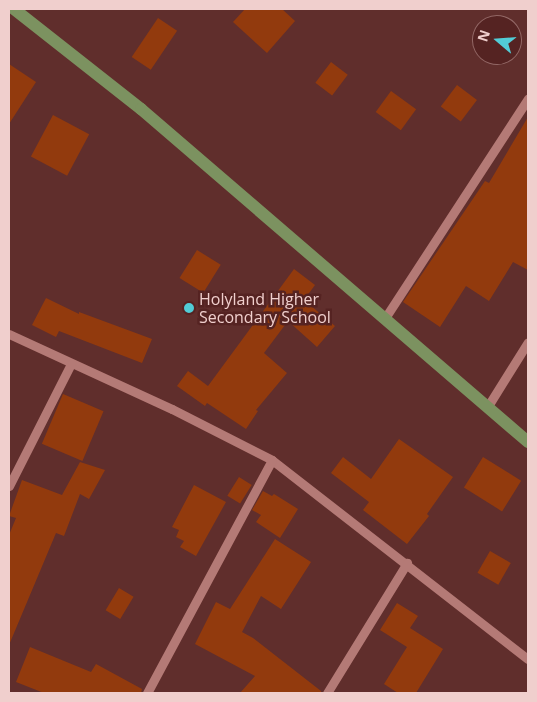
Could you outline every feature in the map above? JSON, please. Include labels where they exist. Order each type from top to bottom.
[{"type":"main road","points":[[14,9],[141,109],[528,442]]},
{"type":"street","points":[[385,318],[528,100]]},
{"type":"street","points":[[9,334],[172,409],[272,460],[407,563],[528,659]]},
{"type":"street","points":[[488,406],[528,342]]},
{"type":"street","points":[[9,486],[71,364]]},
{"type":"street","points":[[146,693],[272,460]]},
{"type":"street","points":[[327,693],[407,563]]},
{"type":"building","points":[[245,9],[282,9],[295,21],[267,53],[233,22]]},
{"type":"building","points":[[158,18],[177,31],[151,70],[132,57]]},
{"type":"building","points":[[331,62],[348,75],[332,95],[315,83]]},
{"type":"building","points":[[9,64],[36,82],[9,124]]},
{"type":"building","points":[[457,85],[477,100],[461,122],[441,107]]},
{"type":"building","points":[[391,91],[416,109],[401,130],[376,112]]},
{"type":"building","points":[[53,115],[89,134],[67,176],[31,156]]},
{"type":"building","points":[[528,117],[528,270],[513,262],[489,301],[466,286],[440,327],[403,302],[485,181],[489,183]]},
{"type":"building","points":[[197,250],[221,265],[203,293],[180,278]]},
{"type":"building","points":[[294,269],[315,285],[304,300],[335,326],[317,347],[288,321],[264,353],[287,373],[256,410],[258,411],[246,429],[207,403],[205,406],[177,386],[188,371],[208,386]]},
{"type":"building","points":[[46,298],[79,314],[79,312],[152,339],[142,363],[59,331],[56,337],[32,325]]},
{"type":"building","points":[[63,394],[104,411],[82,461],[42,444]]},
{"type":"building","points":[[399,439],[453,477],[427,514],[429,516],[407,544],[363,510],[369,502],[331,473],[343,457],[371,479]]},
{"type":"building","points":[[483,457],[521,481],[502,511],[464,488]]},
{"type":"building","points":[[80,462],[105,470],[89,499],[80,494],[64,536],[56,533],[9,645],[9,535],[16,518],[9,516],[22,480],[62,495]]},
{"type":"building","points":[[239,477],[252,485],[240,504],[227,496]]},
{"type":"building","points":[[194,485],[226,502],[196,556],[180,547],[184,541],[176,537],[179,530],[172,527]]},
{"type":"building","points":[[263,491],[272,496],[274,494],[298,509],[280,538],[256,522],[261,515],[252,510]]},
{"type":"building","points":[[275,539],[311,562],[281,609],[261,596],[242,632],[253,638],[321,691],[321,693],[240,693],[255,676],[195,644],[216,602],[230,609]]},
{"type":"building","points":[[490,551],[511,563],[498,585],[478,573]]},
{"type":"building","points":[[119,588],[134,597],[120,619],[106,610]]},
{"type":"building","points":[[397,603],[418,616],[410,628],[443,649],[416,693],[398,693],[384,684],[407,647],[380,630]]},
{"type":"building","points":[[30,647],[91,672],[96,664],[142,689],[141,693],[44,693],[16,682]]},
{"type":"place","name":"Holyland Higher Secondary School","points":[[189,308]]}]
